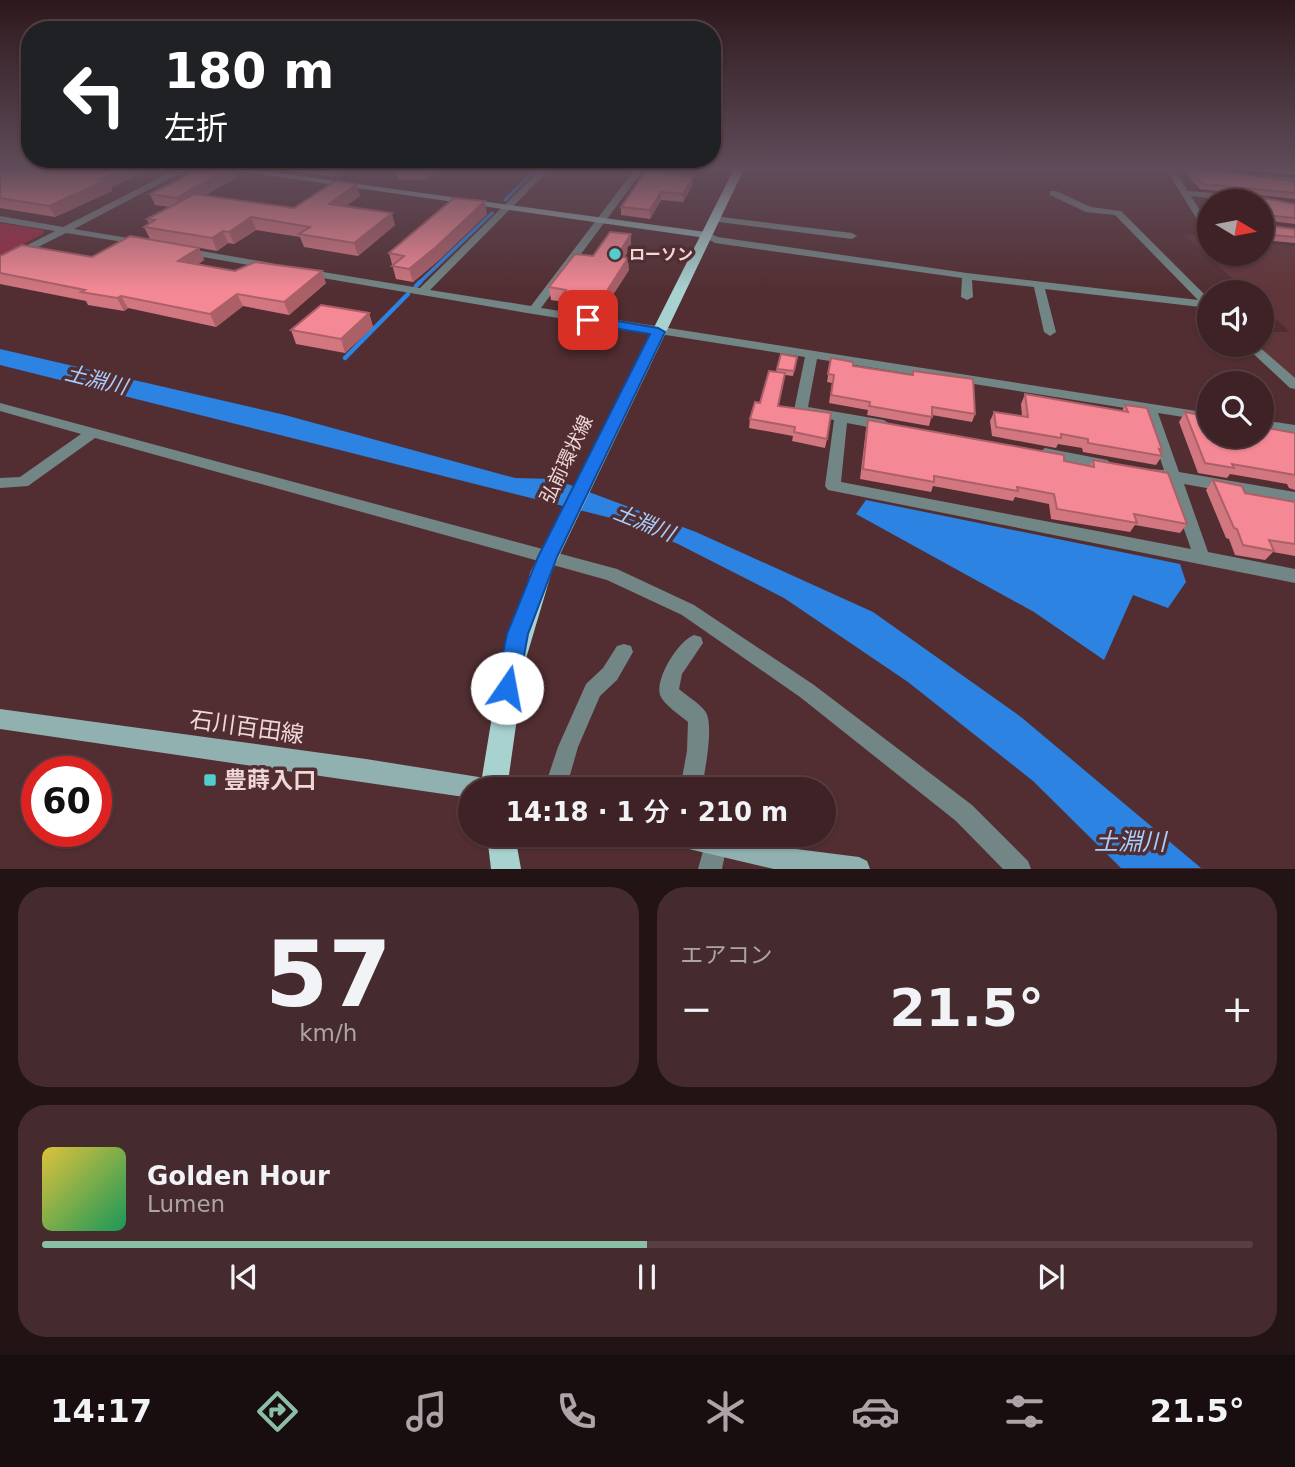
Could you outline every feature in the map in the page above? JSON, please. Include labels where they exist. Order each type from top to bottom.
[{"type":"main road","name":"弘前環状線","points":[[495,777],[501,715],[518,634],[551,549],[719,210]]},
{"type":"main road","points":[[502,847],[506,869]]},
{"type":"street","points":[[0,263],[104,210]]},
{"type":"street","points":[[422,292],[505,210]]},
{"type":"street","points":[[517,210],[706,235],[715,240],[967,276],[1197,303]]},
{"type":"street","points":[[533,311],[609,210]]},
{"type":"street","points":[[1088,210],[1118,213],[1197,293]]},
{"type":"street","points":[[0,219],[157,246]]},
{"type":"street","points":[[714,219],[852,236]]},
{"type":"street","points":[[170,248],[658,332],[812,353],[1197,415]]},
{"type":"street","points":[[967,276],[967,298]]},
{"type":"street","points":[[1038,283],[1050,332]]},
{"type":"street","points":[[812,353],[801,410],[894,427]]},
{"type":"street","points":[[1264,357],[1295,384]]},
{"type":"street","points":[[0,407],[551,549],[611,574],[688,610],[807,691],[964,813],[1020,869]]},
{"type":"street","points":[[1149,407],[1202,558]]},
{"type":"street","points":[[841,417],[832,486],[1295,576]]},
{"type":"street","points":[[1274,427],[1295,430]]},
{"type":"street","points":[[0,484],[23,482],[94,432]]},
{"type":"street","points":[[1027,450],[1295,498]]},
{"type":"street","points":[[693,777],[698,718],[669,692],[673,671],[694,643]]},
{"type":"street","points":[[559,777],[568,747],[593,690],[610,674],[624,652]]},
{"type":"street","name":"石川百田線","points":[[0,719],[366,769],[458,784]]},
{"type":"street","points":[[710,869],[715,847]]},
{"type":"street","points":[[731,847],[828,867],[859,869]]},
{"type":"shaded area","points":[[0,223],[44,230],[43,234],[0,256]]},
{"type":"shaded area","points":[[1183,234],[1197,236],[1197,247]]},
{"type":"shaded area","points":[[1274,243],[1295,246],[1295,382],[1267,357],[1274,357],[1274,332],[1290,332],[1274,317],[1274,280],[1234,280],[1218,266],[1274,266]]},
{"type":"water","name":"土淵川","points":[[0,349],[285,415],[515,478],[554,479],[696,532],[873,612],[1021,717],[1201,868],[1121,868],[1033,781],[908,682],[784,598],[678,544],[627,522],[0,365]]},
{"type":"water","points":[[866,500],[1180,564],[1186,582],[1168,608],[1133,595],[1104,660],[1034,612],[856,514]]},
{"type":"building","points":[[165,210],[368,210],[392,213],[354,243],[299,234],[310,227],[251,217],[229,232],[223,231],[212,238],[144,227],[155,220],[147,219]]},
{"type":"building","points":[[440,210],[476,210],[409,269],[392,266],[404,256],[389,253]]},
{"type":"building","points":[[1274,210],[1295,210],[1295,218],[1274,216]]},
{"type":"building","points":[[1274,226],[1295,229],[1295,237],[1274,235]]},
{"type":"building","points":[[610,232],[631,234],[617,256],[628,258],[603,297],[563,294],[566,290],[549,287],[575,254],[593,256]]},
{"type":"building","points":[[130,236],[199,248],[178,261],[235,271],[255,262],[322,271],[284,302],[237,294],[210,314],[121,296],[117,298],[81,292],[85,290],[0,273],[0,256],[22,245],[92,257]]},
{"type":"building","points":[[321,305],[369,313],[341,339],[291,330]]},
{"type":"building","points":[[781,354],[797,357],[794,371],[777,369]]},
{"type":"building","points":[[831,358],[853,362],[853,366],[913,375],[913,371],[973,379],[975,414],[932,407],[932,417],[869,406],[870,402],[831,395],[834,375],[828,374]]},
{"type":"building","points":[[769,371],[785,373],[778,406],[831,413],[827,439],[794,432],[795,427],[750,419],[755,402],[760,403]]},
{"type":"building","points":[[1025,394],[1128,412],[1125,405],[1147,408],[1162,456],[1088,443],[1088,439],[1061,434],[1061,438],[996,427],[994,412],[1028,417]]},
{"type":"building","points":[[1185,412],[1197,414],[1197,443]]},
{"type":"building","points":[[868,420],[1064,455],[1064,461],[1094,467],[1093,460],[1168,473],[1187,524],[1134,514],[1137,523],[1057,509],[1054,494],[1017,487],[1018,491],[934,476],[934,482],[863,469]]},
{"type":"building","points":[[1274,429],[1295,433],[1295,475],[1232,464],[1234,468],[1205,463],[1199,448],[1274,448]]},
{"type":"building","points":[[1213,480],[1242,486],[1245,493],[1295,502],[1295,544],[1269,540],[1274,551],[1243,545]]},
{"type":"waterway","points":[[418,284],[492,213]]},
{"type":"waterway","points":[[345,358],[408,294]]},
{"type":"place","name":"ローソン","points":[[615,254]]},
{"type":"place","name":"豊蒔入口","points":[[210,780]]},
{"type":"route","points":[[507,688],[518,634],[547,557],[658,332],[588,320]]}]
